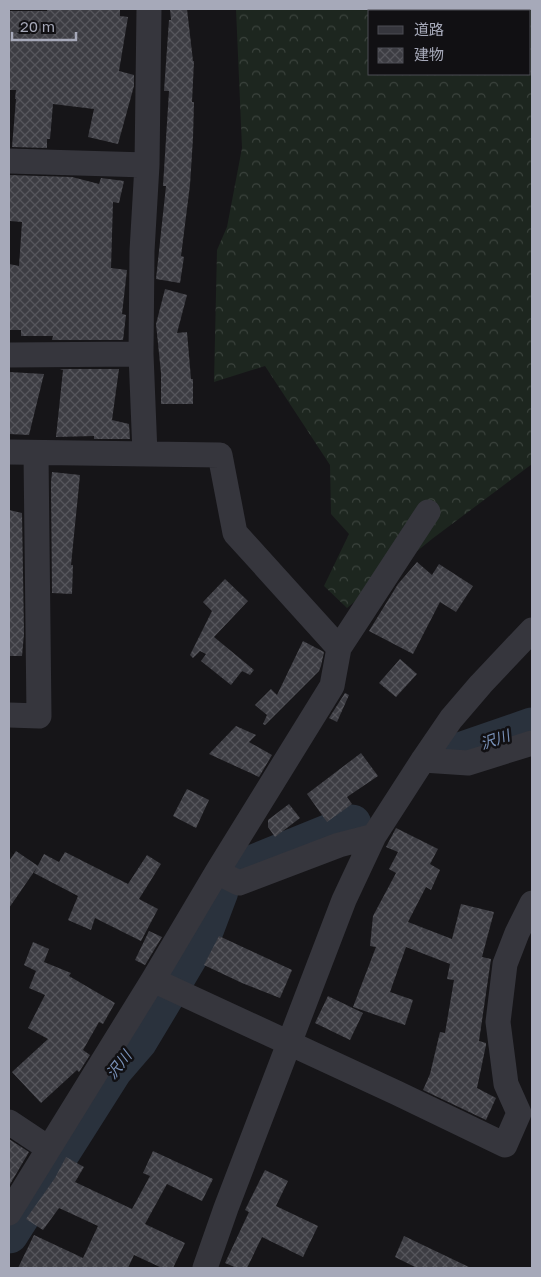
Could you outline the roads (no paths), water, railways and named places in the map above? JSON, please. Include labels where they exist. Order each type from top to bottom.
[{"type":"street","points":[[145,454],[141,354],[142,251],[147,165],[150,9]]},
{"type":"street","points":[[9,161],[147,165]]},
{"type":"street","points":[[9,355],[141,354]]},
{"type":"street","points":[[9,452],[220,455],[235,533],[340,648]]},
{"type":"street","points":[[9,715],[39,716],[36,453]]},
{"type":"street","points":[[9,1213],[332,686],[340,648],[428,512]]},
{"type":"street","points":[[205,1268],[344,900],[374,836],[451,719],[532,630]]},
{"type":"street","points":[[423,760],[468,763],[532,743]]},
{"type":"street","points":[[217,872],[239,883],[339,845],[374,836]]},
{"type":"street","points":[[153,980],[505,1145],[519,1113],[506,1084],[498,1022],[505,964],[517,933],[532,903]]},
{"type":"street","points":[[9,1122],[48,1148]]},
{"type":"waterway","name":"沢川","points":[[457,753],[532,727]]},
{"type":"waterway","name":"沢川","points":[[239,870],[352,824]]},
{"type":"waterway","name":"沢川","points":[[9,1234],[113,1070],[138,1041],[205,928],[219,891]]}]
